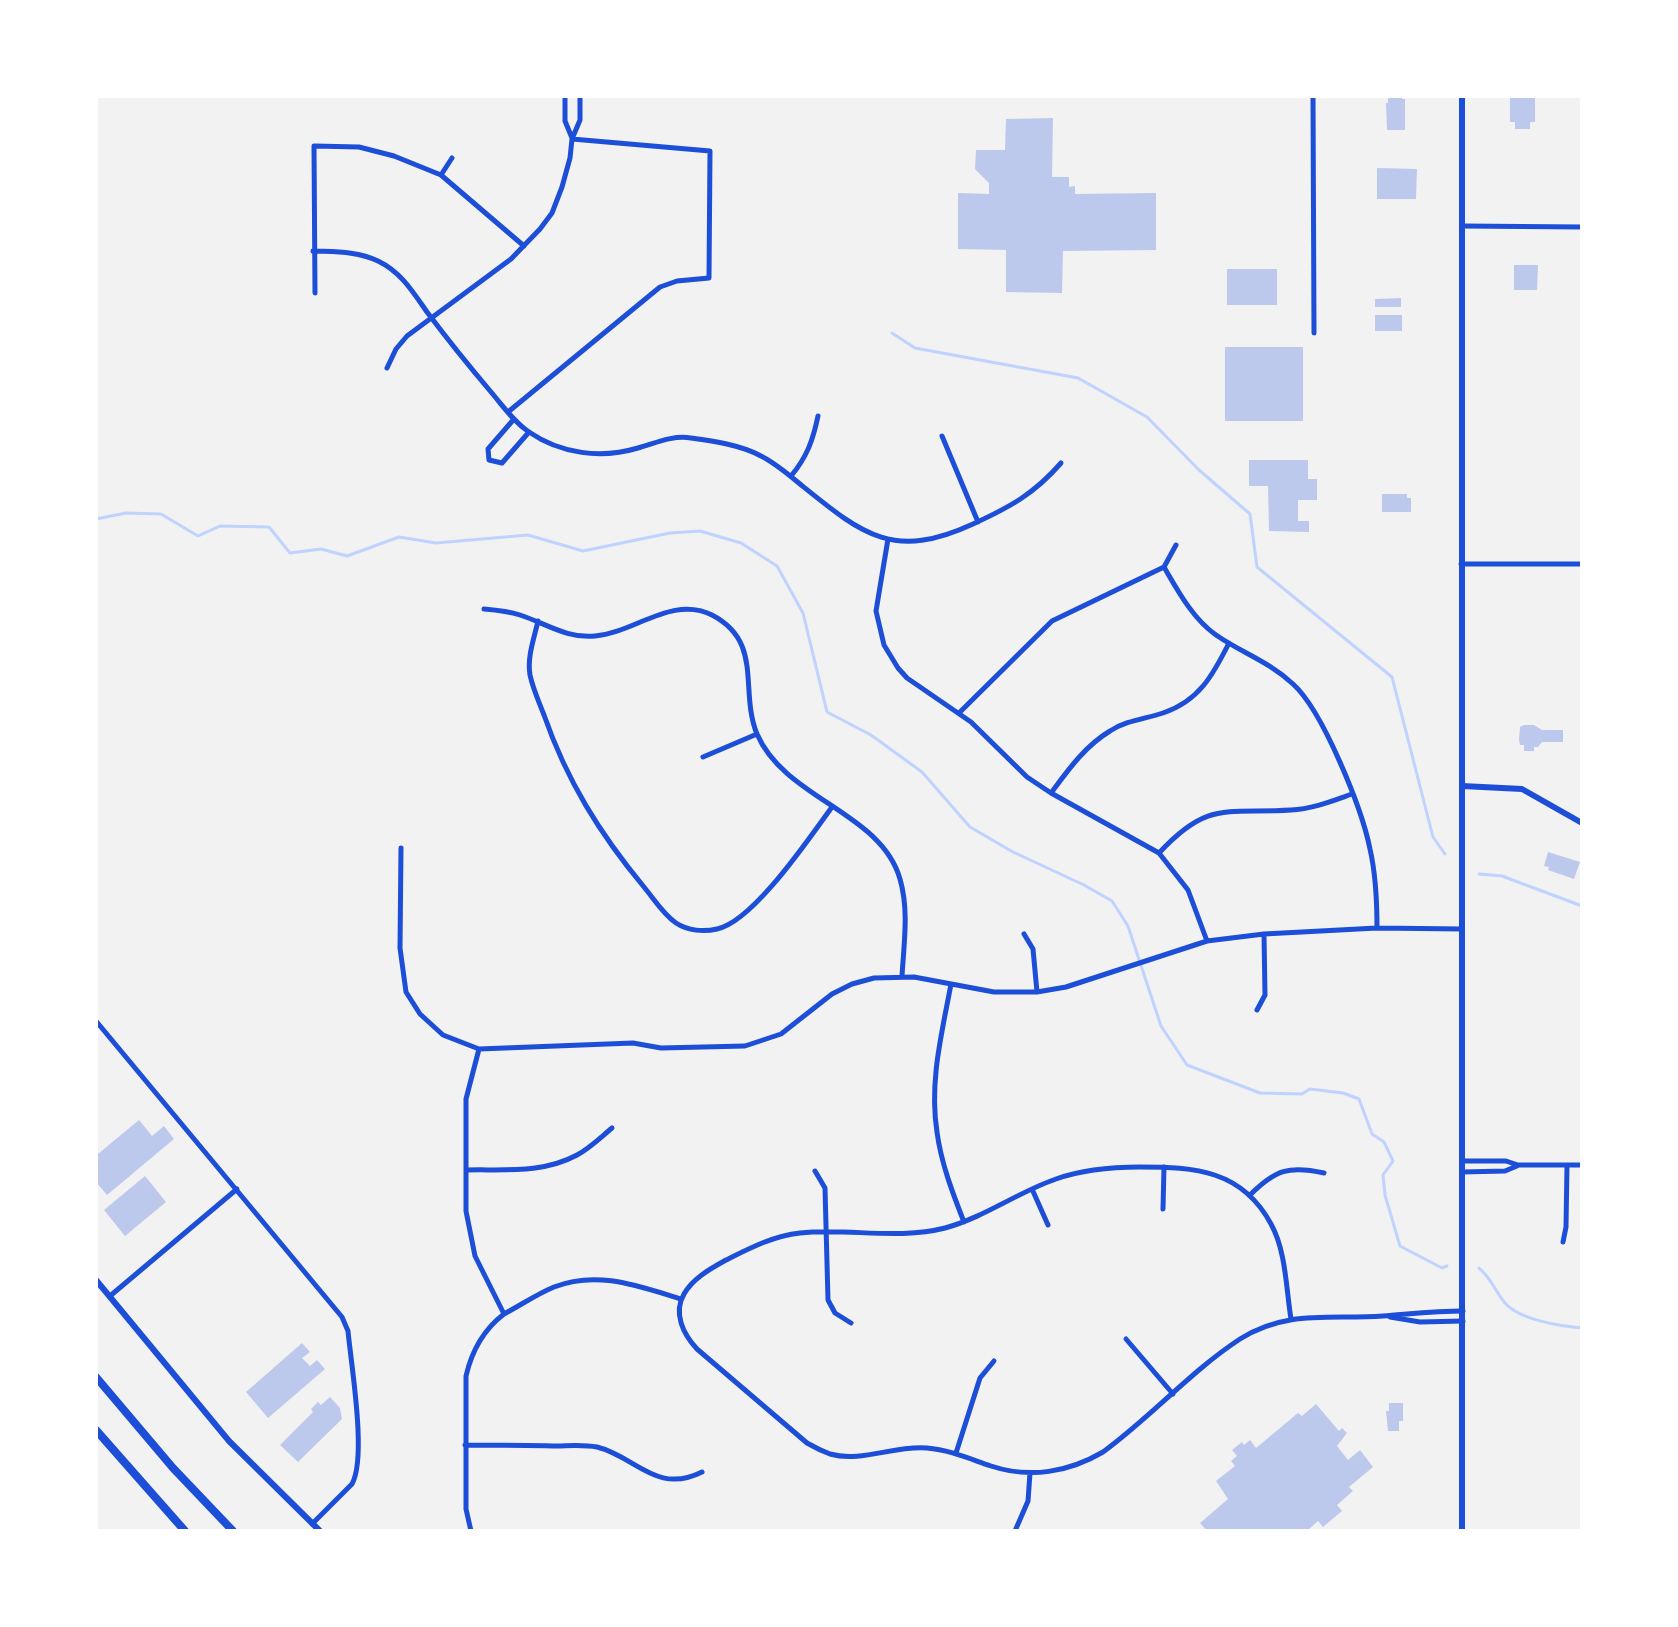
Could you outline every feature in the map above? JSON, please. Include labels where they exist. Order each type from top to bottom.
[{"type":"highway","points":[[96,1377],[173,1468],[233,1531]]},
{"type":"highway","points":[[96,1430],[185,1531]]},
{"type":"main road","points":[[1462,96],[1462,1531]]},
{"type":"main road","points":[[1462,786],[1522,789],[1582,823]]},
{"type":"main road","points":[[96,1280],[229,1441],[320,1531]]},
{"type":"street","points":[[565,96],[565,121],[572,139]]},
{"type":"street","points":[[387,368],[396,349],[407,336],[524,246],[552,213],[580,120],[580,96]]},
{"type":"street","points":[[1313,96],[1314,333]]},
{"type":"street","points":[[508,412],[660,287],[677,281],[709,278],[710,151],[572,139]]},
{"type":"street","points":[[315,293],[314,146],[359,147],[394,156],[441,175],[524,246]]},
{"type":"street","points":[[441,175],[452,158]]},
{"type":"street","points":[[1461,226],[1582,227]]},
{"type":"street","points":[[313,251],[346,252],[379,261],[409,285],[430,316],[514,419],[529,432],[559,447],[598,454],[628,451],[666,439],[690,437],[750,451],[791,476],[848,522],[888,539],[932,540],[978,522],[1032,493],[1061,463]]},
{"type":"street","points":[[791,476],[807,454],[818,416]]},
{"type":"street","points":[[514,419],[488,449],[489,460],[502,463],[529,432]]},
{"type":"street","points":[[942,436],[978,522]]},
{"type":"street","points":[[888,539],[876,611],[884,645],[907,678],[959,713],[1027,777],[1159,853],[1188,890],[1207,941]]},
{"type":"street","points":[[959,713],[1052,621],[1164,567],[1176,545]]},
{"type":"street","points":[[1461,564],[1582,564]]},
{"type":"street","points":[[1164,567],[1204,626],[1268,663],[1301,691],[1325,730],[1352,794],[1370,850],[1377,928]]},
{"type":"street","points":[[484,609],[510,612],[568,634],[597,636],[671,611],[700,611],[725,624],[742,645],[748,665],[751,707],[757,734],[784,771],[874,837],[900,876],[906,915],[902,976]]},
{"type":"street","points":[[538,621],[530,654],[530,675],[555,748],[572,784],[618,856],[678,924],[708,931],[722,929],[747,911],[782,874],[832,807]]},
{"type":"street","points":[[1051,793],[1077,758],[1109,731],[1127,722],[1175,708],[1204,688],[1229,643]]},
{"type":"street","points":[[703,757],[757,734]]},
{"type":"street","points":[[1159,853],[1187,825],[1212,814],[1222,811],[1293,810],[1352,794]]},
{"type":"street","points":[[401,848],[401,969],[410,1001],[426,1021],[443,1035],[479,1049],[633,1043],[674,1048],[745,1046],[781,1034],[832,994],[874,978],[902,976],[994,992],[1037,992],[1066,987],[1207,941],[1264,934],[1377,928],[1462,929]]},
{"type":"street","points":[[1024,934],[1033,949],[1037,992]]},
{"type":"street","points":[[1257,1010],[1265,995],[1264,934]]},
{"type":"street","points":[[951,984],[936,1069],[935,1118],[939,1146],[964,1222]]},
{"type":"street","points":[[96,1021],[342,1317],[348,1331],[357,1431],[356,1476],[352,1484],[312,1524]]},
{"type":"street","points":[[479,1049],[466,1099],[466,1211],[470,1239],[481,1271],[504,1314]]},
{"type":"street","points":[[466,1170],[529,1169],[561,1162],[578,1155],[612,1128]]},
{"type":"street","points":[[1462,1161],[1582,1165]]},
{"type":"street","points":[[1462,1172],[1505,1171],[1518,1165]]},
{"type":"street","points":[[1563,1242],[1567,1165]]},
{"type":"street","points":[[1163,1209],[1164,1167]]},
{"type":"street","points":[[1291,1319],[1276,1234],[1262,1209],[1250,1195],[1211,1173],[1164,1167],[1097,1169],[1059,1178],[964,1222],[922,1232],[789,1235],[753,1246],[704,1273],[686,1290],[681,1299],[680,1320],[687,1339],[807,1443],[828,1453],[843,1456],[924,1448],[956,1453],[1002,1470],[1030,1473],[1062,1470],[1088,1460],[1116,1442],[1241,1339],[1275,1323],[1291,1319],[1463,1311]]},
{"type":"street","points":[[1250,1195],[1269,1178],[1291,1169],[1300,1167],[1324,1173]]},
{"type":"street","points":[[815,1171],[825,1188],[828,1300],[835,1313],[851,1323]]},
{"type":"street","points":[[110,1296],[237,1189]]},
{"type":"street","points":[[1032,1189],[1048,1225]]},
{"type":"street","points":[[471,1531],[466,1509],[466,1376],[471,1355],[485,1331],[504,1314],[551,1288],[583,1279],[627,1282],[681,1299]]},
{"type":"street","points":[[1381,1316],[1420,1322],[1463,1321]]},
{"type":"street","points":[[1126,1339],[1173,1394]]},
{"type":"street","points":[[956,1453],[980,1378],[994,1361]]},
{"type":"street","points":[[465,1445],[586,1445],[610,1452],[655,1476],[678,1478],[702,1472]]},
{"type":"street","points":[[1015,1531],[1028,1501],[1030,1473]]},
{"type":"building","points":[[1388,96],[1402,96],[1405,99],[1405,130],[1387,130]]},
{"type":"building","points":[[1510,96],[1535,96],[1535,122],[1530,122],[1530,129],[1515,129],[1515,122],[1510,122]]},
{"type":"building","points":[[1053,118],[1052,177],[1069,177],[1069,187],[1075,186],[1075,194],[1156,193],[1156,250],[1063,251],[1062,293],[1006,292],[1006,250],[958,249],[958,193],[989,194],[989,183],[975,169],[976,150],[1005,150],[1006,119]]},
{"type":"building","points":[[1377,168],[1417,169],[1416,199],[1377,199]]},
{"type":"building","points":[[1514,265],[1538,265],[1537,290],[1514,290]]},
{"type":"building","points":[[1227,269],[1277,269],[1277,305],[1227,305]]},
{"type":"building","points":[[1401,298],[1401,307],[1375,307],[1375,299]]},
{"type":"building","points":[[1375,315],[1402,315],[1402,331],[1375,331]]},
{"type":"building","points":[[1225,347],[1303,347],[1303,421],[1225,421]]},
{"type":"building","points":[[1249,460],[1308,460],[1308,479],[1317,479],[1317,500],[1298,500],[1298,521],[1309,521],[1309,532],[1269,531],[1268,486],[1249,486]]},
{"type":"building","points":[[1382,494],[1407,494],[1407,498],[1411,498],[1411,512],[1382,512]]},
{"type":"building","points":[[1534,725],[1542,730],[1563,730],[1563,742],[1542,742],[1534,747],[1534,751],[1524,751],[1524,745],[1520,745],[1519,740],[1520,727]]},
{"type":"building","points":[[1548,852],[1580,862],[1574,879],[1544,866]]},
{"type":"building","points":[[139,1120],[152,1136],[164,1126],[174,1139],[107,1195],[96,1182],[96,1152],[98,1154]]},
{"type":"building","points":[[145,1176],[166,1202],[125,1236],[104,1210]]},
{"type":"building","points":[[302,1343],[310,1352],[302,1358],[310,1366],[317,1360],[325,1369],[268,1418],[246,1392]]},
{"type":"building","points":[[330,1397],[340,1408],[342,1419],[298,1462],[280,1445],[313,1412],[311,1409],[318,1402],[321,1405]]},
{"type":"building","points":[[1389,1403],[1403,1403],[1403,1421],[1399,1421],[1399,1431],[1388,1431],[1386,1411],[1389,1411]]},
{"type":"building","points":[[1316,1404],[1339,1431],[1342,1428],[1347,1433],[1337,1446],[1348,1460],[1360,1450],[1373,1467],[1349,1487],[1353,1491],[1337,1505],[1342,1511],[1323,1527],[1318,1521],[1307,1531],[1207,1531],[1200,1523],[1228,1499],[1216,1481],[1235,1466],[1231,1461],[1237,1456],[1232,1450],[1250,1440],[1256,1448],[1298,1413],[1302,1416]]},
{"type":"waterway","points":[[892,333],[915,348],[1078,378],[1147,417],[1199,470],[1250,514],[1257,567],[1392,677],[1433,837],[1445,854]]},
{"type":"waterway","points":[[96,519],[126,513],[161,514],[198,536],[220,526],[269,527],[290,553],[321,549],[347,556],[399,537],[436,543],[528,535],[583,551],[670,533],[700,531],[741,543],[777,566],[803,613],[827,712],[871,735],[922,772],[970,827],[1112,901],[1128,926],[1161,1026],[1187,1065],[1260,1093],[1302,1094],[1310,1089],[1343,1093],[1359,1099],[1372,1134],[1384,1142],[1393,1161],[1383,1175],[1385,1195],[1400,1246],[1442,1268],[1447,1266]]},
{"type":"waterway","points":[[1479,874],[1502,876],[1582,906]]},
{"type":"waterway","points":[[1479,1268],[1505,1303],[1520,1314],[1582,1328]]}]
